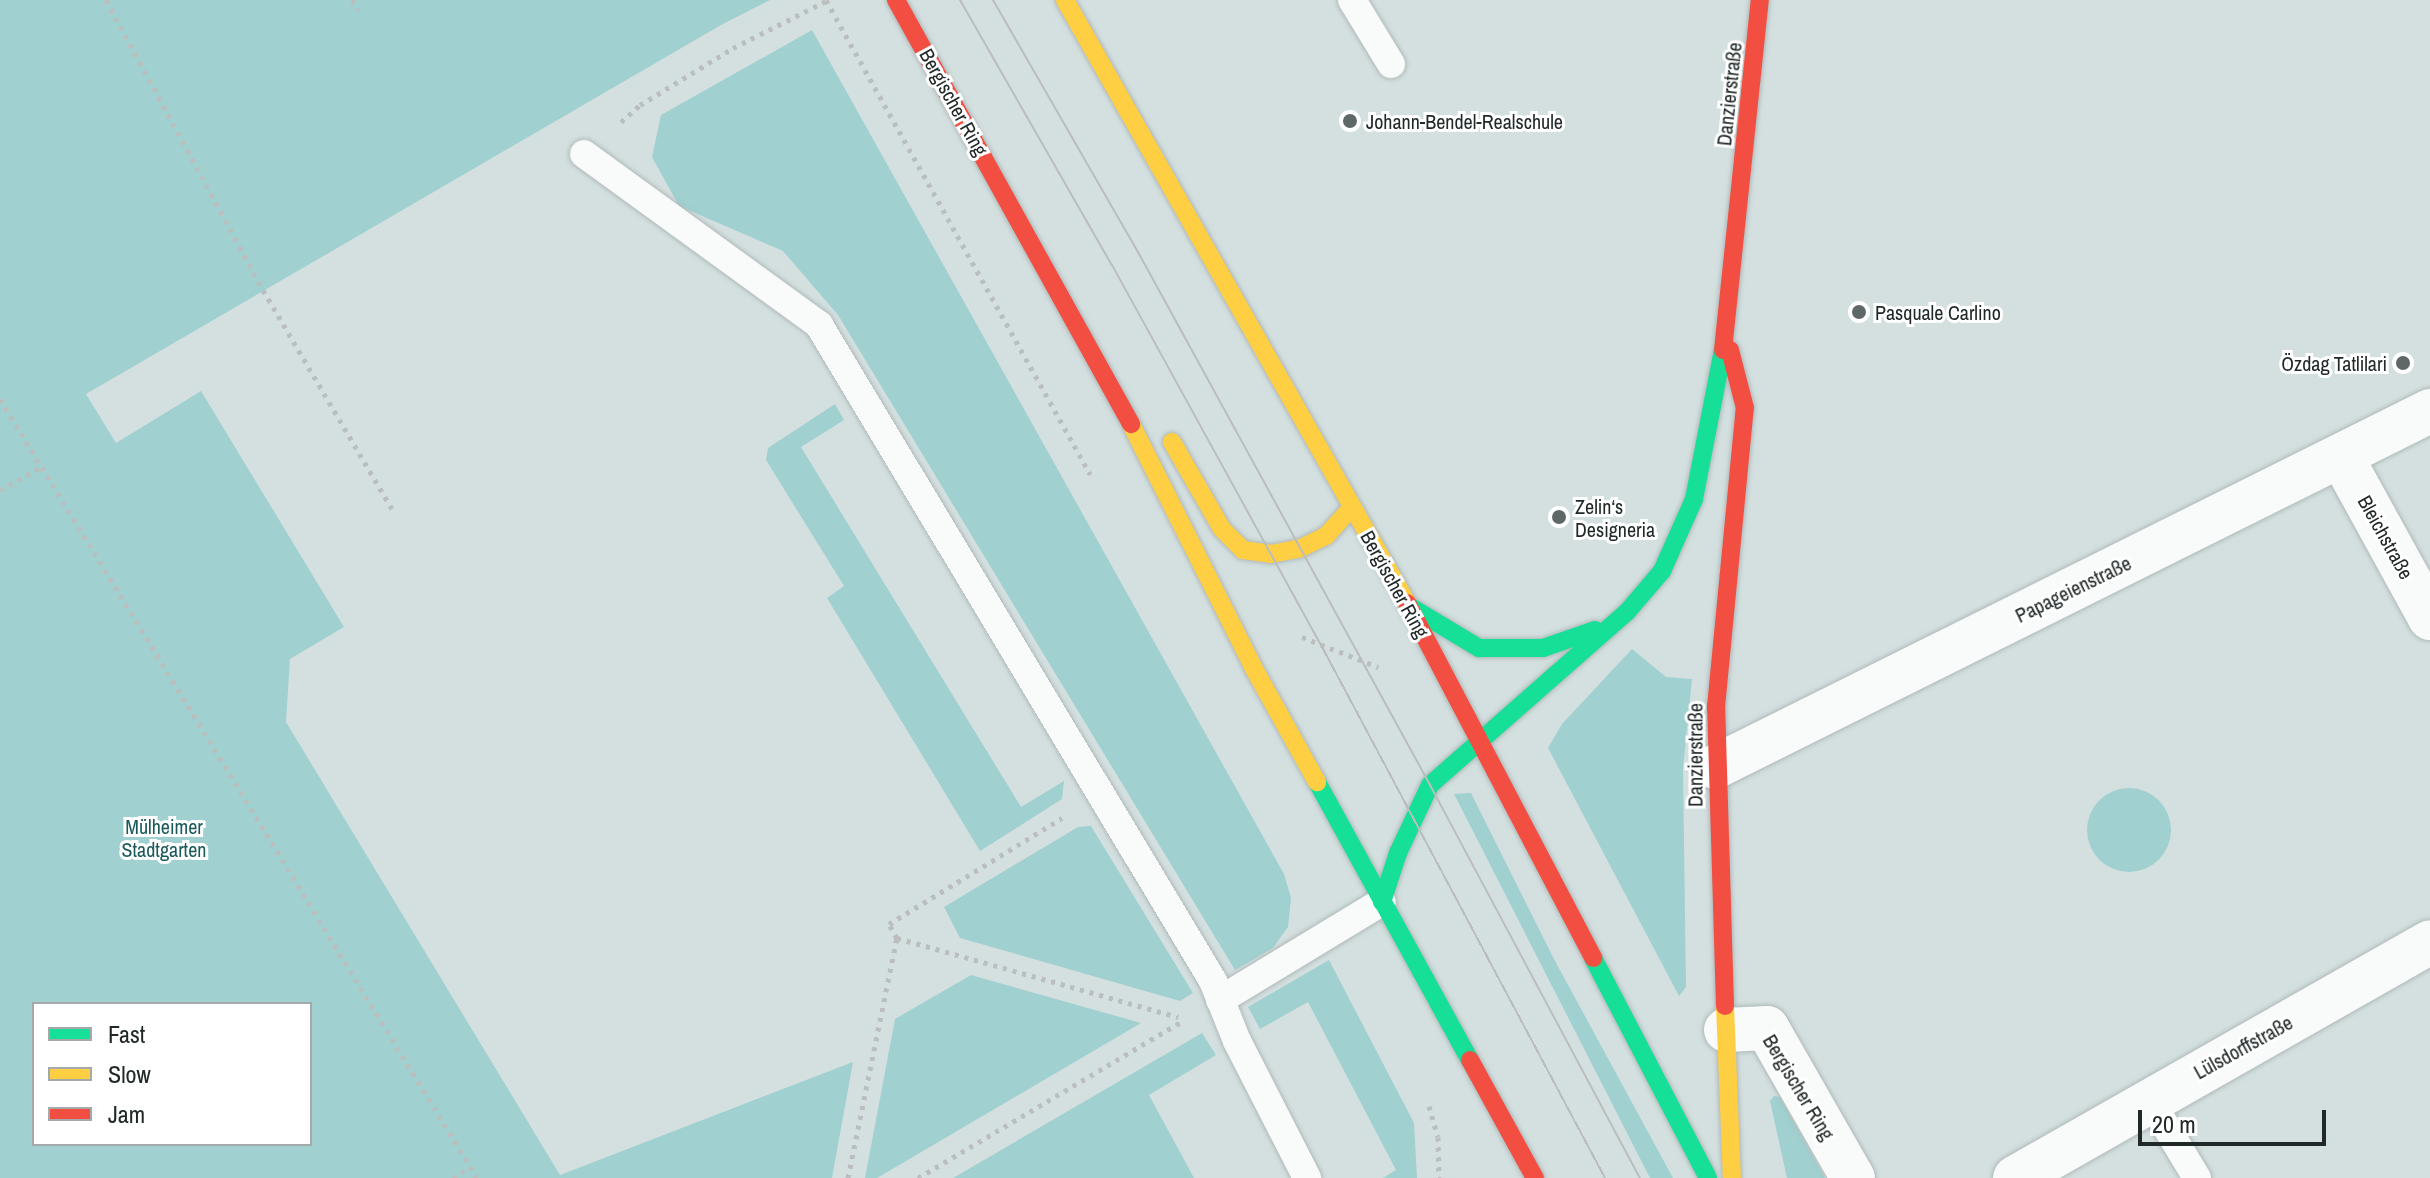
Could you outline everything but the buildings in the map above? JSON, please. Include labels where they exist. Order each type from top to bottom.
[{"type":"main road","name":"Bergischer Ring","points":[[896,0],[1105,372],[1253,667],[1382,902]]},
{"type":"main road","name":"Bergischer Ring","points":[[1065,0],[1409,606],[1708,1178]]},
{"type":"main road","name":"Danzierstraße","points":[[1382,902],[1398,853],[1430,785],[1613,624],[1662,571],[1694,499],[1726,336],[1760,0]]},
{"type":"main road","name":"Danzierstraße","points":[[1726,336],[1745,408],[1716,707],[1715,767],[1732,1178]]},
{"type":"main road","points":[[1105,372],[1138,401]]},
{"type":"main road","points":[[1160,420],[1222,529],[1243,550],[1271,554],[1301,548],[1326,536],[1352,507]]},
{"type":"main road","points":[[1409,606],[1479,648],[1543,648],[1613,624]]},
{"type":"main road","points":[[1382,902],[1535,1178]]},
{"type":"street","name":"Papageienstraße","points":[[1715,767],[2430,411]]},
{"type":"street","name":"Bleichstraße","points":[[2341,456],[2430,618]]},
{"type":"street","name":"Lülsdorffstraße","points":[[2015,1178],[2430,942]]},
{"type":"street","name":"Bergischer Ring","points":[[1726,1030],[1767,1028],[1853,1178]]},
{"type":"lane","points":[[1352,0],[1391,64]]},
{"type":"lane","points":[[584,154],[819,325],[1213,981],[1307,1178]]},
{"type":"lane","points":[[1220,1000],[1382,902]]},
{"type":"lane","points":[[2150,1100],[2197,1178]]},
{"type":"path","points":[[106,0],[263,290],[392,509]]},
{"type":"path","points":[[352,0],[358,10]]},
{"type":"path","points":[[584,154],[640,105],[733,48],[826,0],[1097,488]]},
{"type":"path","points":[[0,399],[477,1178]]},
{"type":"path","points":[[0,490],[41,467]]},
{"type":"path","points":[[1295,634],[1387,671]]},
{"type":"path","points":[[848,1178],[897,938],[889,924],[1102,793]]},
{"type":"path","points":[[897,938],[1186,1019],[918,1178]]},
{"type":"path","points":[[453,1178],[470,1167]]},
{"type":"green space","name":"Mülheimer Stadtgarten","points":[[0,0],[770,0],[721,25],[86,394],[116,443],[201,391],[344,627],[290,659],[286,722],[560,1175],[853,1062],[832,1178],[0,1178]]},
{"type":"green space","points":[[812,30],[1284,874],[1291,898],[1288,927],[1273,948],[1235,970],[838,315],[783,251],[679,206],[652,157],[661,115]]},
{"type":"green space","points":[[835,404],[844,420],[801,447],[1021,807],[1064,781],[1062,799],[980,851],[827,598],[844,586],[766,460],[768,448]]},
{"type":"green space","points":[[1632,649],[1666,677],[1692,679],[1683,769],[1686,987],[1679,996],[1548,748],[1562,724]]},
{"type":"green space","points":[[2129,788],[2145,791],[2159,800],[2168,814],[2171,830],[2168,846],[2159,860],[2145,869],[2129,872],[2113,869],[2099,860],[2090,846],[2087,830],[2090,814],[2099,800],[2113,791]]},
{"type":"green space","points":[[1471,793],[1555,961],[1673,1178],[1650,1178],[1454,794]]},
{"type":"green space","points":[[1091,826],[1193,993],[1180,1001],[960,938],[944,907],[1078,827]]},
{"type":"green space","points":[[1329,960],[1414,1123],[1417,1178],[1383,1178],[1396,1170],[1308,1002],[1260,1029],[1248,1007]]},
{"type":"green space","points":[[971,975],[1141,1023],[877,1178],[865,1178],[895,1019]]},
{"type":"green space","points":[[1202,1033],[1216,1055],[1149,1095],[1194,1178],[953,1178]]},
{"type":"green space","points":[[1774,1096],[1780,1097],[1825,1178],[1787,1178],[1770,1101]]},
{"type":"tram line","points":[[960,0],[1112,265],[1321,645],[1605,1178]]},
{"type":"tram line","points":[[993,0],[1138,252],[1430,785],[1640,1178]]},
{"type":"traffic: fast","points":[[1382,902],[1398,853],[1430,785],[1627,612],[1662,571],[1694,499],[1723,350]]},
{"type":"traffic: fast","points":[[1409,606],[1479,648],[1543,648],[1595,630]]},
{"type":"traffic: fast","points":[[1317,782],[1470,1060]]},
{"type":"traffic: fast","points":[[1593,958],[1708,1178]]},
{"type":"traffic: slow","points":[[1065,0],[1407,603]]},
{"type":"traffic: slow","points":[[1131,424],[1253,667],[1317,782]]},
{"type":"traffic: slow","points":[[1172,442],[1222,529],[1243,550],[1271,554],[1301,548],[1326,536],[1352,507]]},
{"type":"traffic: slow","points":[[1725,1006],[1732,1178]]},
{"type":"traffic: jam","points":[[896,0],[1131,424]]},
{"type":"traffic: jam","points":[[1723,350],[1760,0]]},
{"type":"traffic: jam","points":[[1725,1006],[1716,707],[1745,408],[1730,350]]},
{"type":"traffic: jam","points":[[1407,603],[1593,958]]},
{"type":"traffic: jam","points":[[1470,1060],[1535,1178]]},
{"type":"place","name":"Johann-Bendel-Realschule","points":[[1350,121]]},
{"type":"place","name":"Pasquale Carlino","points":[[1859,312]]},
{"type":"place","name":"Özdag Tatlilari","points":[[2403,363]]},
{"type":"place","name":"Zelin‘s Designeria","points":[[1559,517]]}]
